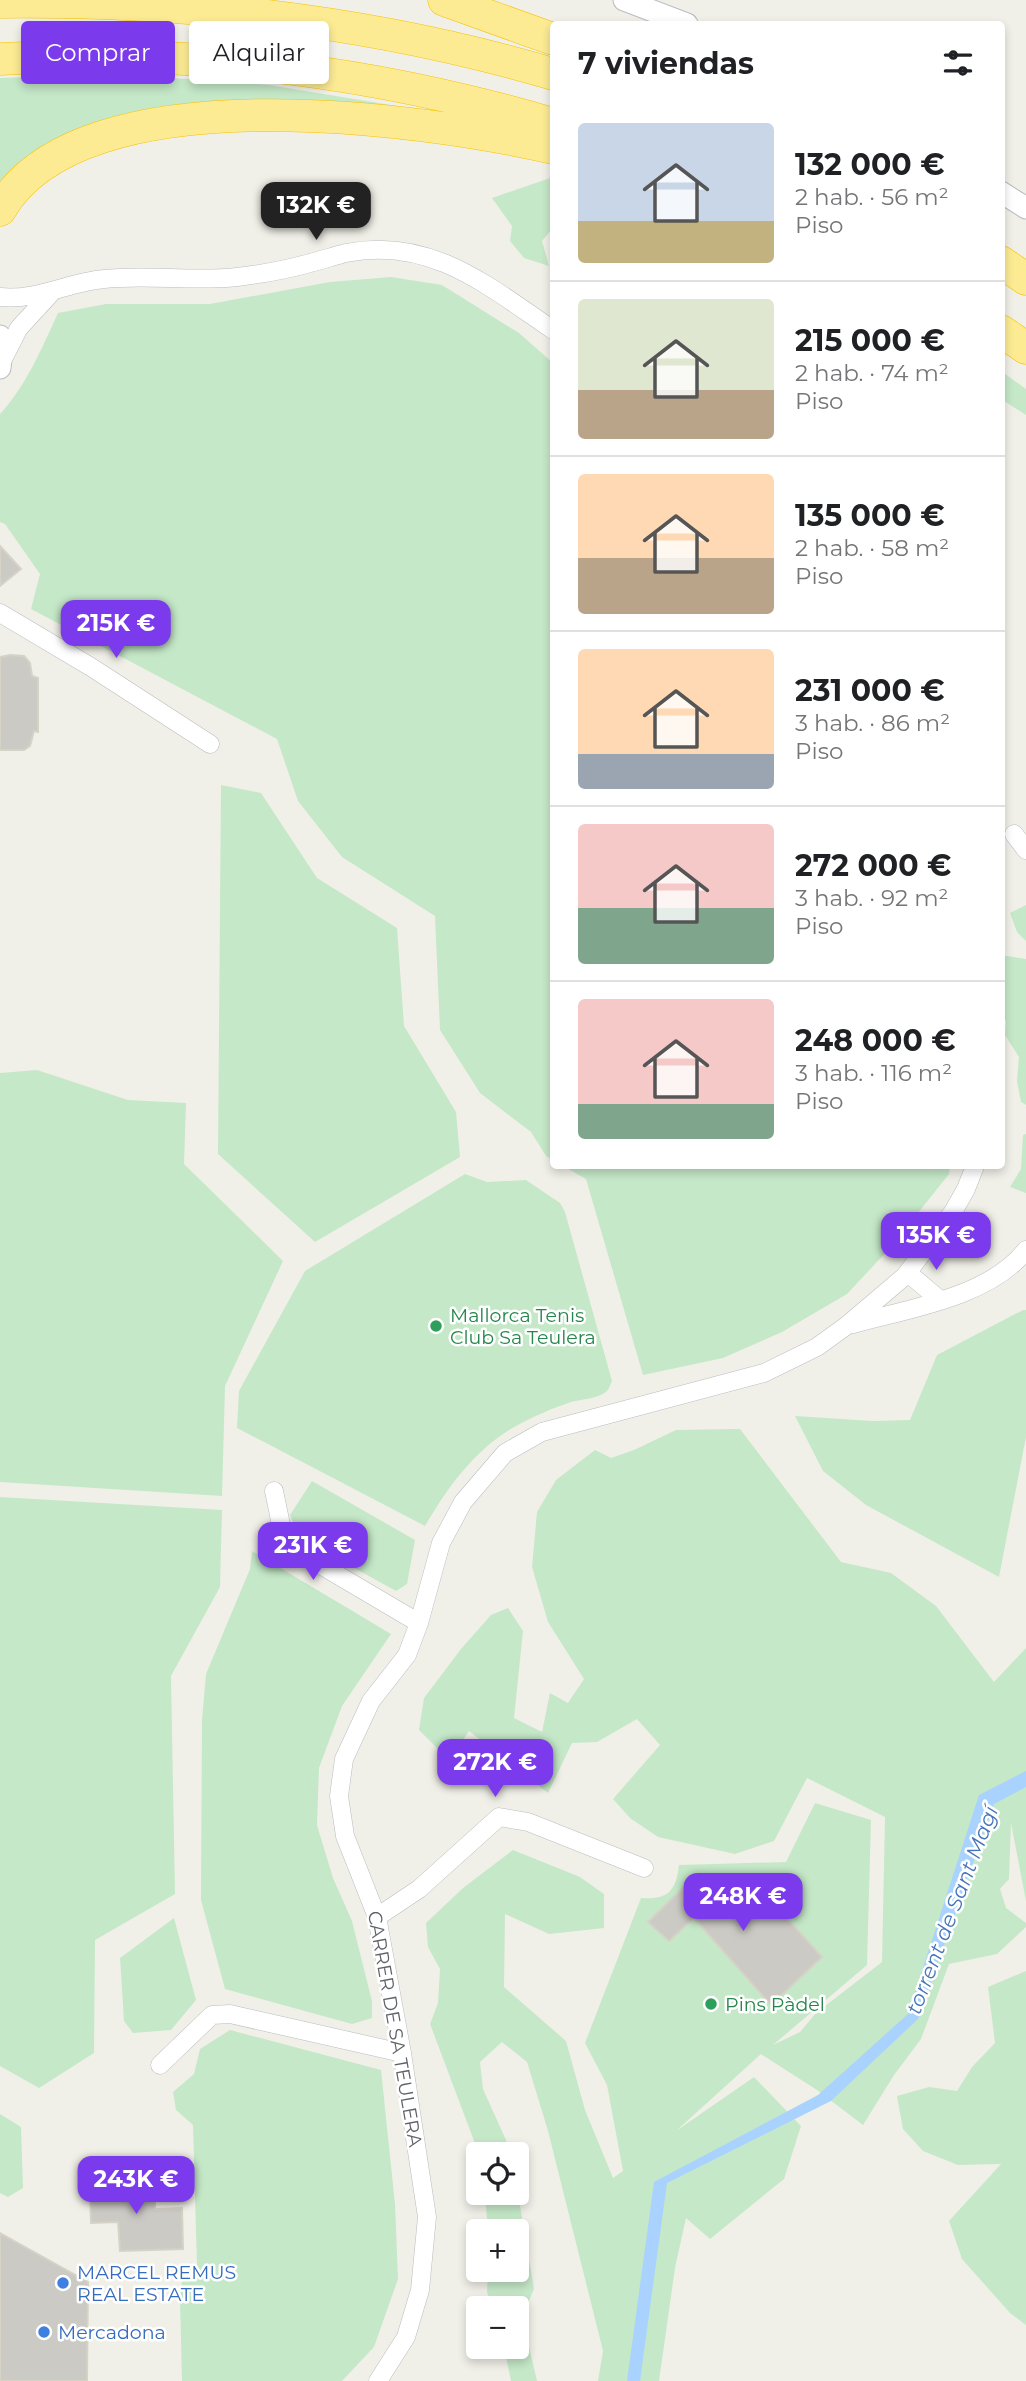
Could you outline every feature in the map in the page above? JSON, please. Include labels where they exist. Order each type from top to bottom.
[{"type":"highway","points":[[444,0],[550,38]]},
{"type":"highway","points":[[0,2],[116,2],[253,12],[415,38],[550,73]]},
{"type":"highway","points":[[0,59],[154,58],[295,69],[432,92],[550,123]]},
{"type":"highway","points":[[0,210],[24,180],[75,147],[118,131],[178,120],[276,116],[376,120],[459,130],[550,147]]},
{"type":"highway","points":[[1005,265],[1026,279]]},
{"type":"highway","points":[[1005,285],[1026,298]]},
{"type":"highway","points":[[1005,334],[1026,348]]},
{"type":"highway","points":[[1005,353],[1026,367]]},
{"type":"street","points":[[624,0],[679,21]]},
{"type":"street","points":[[1005,195],[1026,208]]},
{"type":"street","points":[[0,297],[19,297],[103,279],[233,277],[268,273],[345,253],[398,250],[420,254],[467,272],[550,328]]},
{"type":"street","points":[[0,366],[19,328],[53,291]]},
{"type":"street","points":[[0,336],[0,366]]},
{"type":"street","points":[[0,613],[91,667],[211,744]]},
{"type":"street","points":[[1014,834],[1026,850]]},
{"type":"street","name":"CARRER DE SA TEULERA","points":[[378,2381],[406,2337],[420,2290],[427,2217],[402,2053],[377,1917],[345,1836],[339,1796],[344,1759],[371,1701],[407,1655],[419,1623],[441,1543],[463,1502],[505,1452],[542,1432],[764,1373],[817,1346],[846,1326],[908,1273],[953,1212],[974,1169]]},
{"type":"street","points":[[846,1326],[940,1300],[983,1284],[1019,1259],[1026,1250]]},
{"type":"street","points":[[908,1273],[940,1300]]},
{"type":"street","points":[[274,1491],[285,1544],[419,1623]]},
{"type":"street","points":[[377,1917],[419,1889],[499,1817],[528,1822],[644,1868]]},
{"type":"street","points":[[160,2065],[212,2015],[230,2014],[402,2053]]},
{"type":"green space","points":[[21,77],[21,84],[175,84],[175,78],[189,79],[189,84],[269,85],[397,106],[396,111],[236,106],[0,189],[0,78]]},
{"type":"green space","points":[[550,178],[550,232],[542,241],[549,266],[524,258],[510,241],[512,226],[492,198]]},
{"type":"green space","points":[[391,277],[442,285],[519,333],[550,360],[550,1158],[531,1132],[480,1093],[440,1030],[435,916],[342,857],[298,801],[277,739],[31,609],[40,574],[5,524],[0,522],[0,414],[26,379],[58,313],[106,304],[210,304],[330,282]]},
{"type":"green space","points":[[1005,374],[1026,389],[1026,415],[1005,402]]},
{"type":"green space","points":[[221,785],[261,793],[317,878],[397,928],[404,1026],[456,1112],[460,1157],[315,1242],[218,1154]]},
{"type":"green space","points":[[1026,905],[1026,941],[1017,932],[1010,913]]},
{"type":"green space","points":[[1005,956],[1026,959],[1026,1105],[1021,1102],[1017,1081],[1019,1057],[1005,1035]]},
{"type":"green space","points":[[37,1070],[128,1100],[186,1103],[184,1164],[283,1261],[225,1386],[222,1496],[0,1482],[0,1073]]},
{"type":"green space","points":[[1026,1134],[1026,1193],[1010,1187],[1021,1169],[1023,1135]]},
{"type":"green space","points":[[568,1169],[950,1169],[949,1174],[890,1248],[847,1294],[782,1332],[723,1358],[643,1375],[586,1179]]},
{"type":"green space","name":"Mallorca Tenis Club Sa Teulera","points":[[465,1174],[487,1182],[526,1180],[560,1203],[565,1212],[612,1381],[603,1394],[550,1410],[501,1435],[464,1470],[425,1526],[237,1428],[239,1391],[305,1271]]},
{"type":"green space","points":[[1026,1310],[1026,1437],[999,1577],[866,1505],[823,1471],[795,1416],[872,1421],[910,1420],[937,1355]]},
{"type":"green space","points":[[740,1429],[841,1562],[891,1573],[936,1606],[994,1682],[1026,1648],[1026,1901],[1011,1823],[1009,1879],[1000,1889],[1006,1908],[1026,1923],[1026,1927],[997,1954],[949,1964],[921,2039],[894,2075],[863,2125],[817,2090],[761,2054],[676,2131],[754,2077],[801,2126],[784,2179],[710,2239],[686,2218],[675,2268],[659,2381],[598,2381],[603,2351],[548,2131],[527,2062],[502,2042],[480,2062],[483,2089],[507,2142],[474,2142],[430,2024],[438,2003],[440,1969],[428,1947],[426,1923],[463,1888],[513,1850],[580,1877],[604,1894],[604,1928],[549,1934],[505,1914],[504,1987],[566,2041],[585,2110],[613,2178],[623,2171],[607,2085],[585,2043],[641,1898],[658,1897],[669,1892],[676,1881],[679,1865],[786,1862],[815,1803],[871,1820],[867,1965],[773,2045],[800,2032],[816,2013],[882,1962],[885,1817],[807,1778],[774,1841],[735,1854],[658,1837],[630,1818],[613,1799],[660,1745],[637,1719],[597,1742],[572,1743],[548,1793],[469,1731],[449,1760],[419,1730],[424,1698],[491,1615],[508,1608],[523,1631],[514,1718],[542,1732],[550,1693],[568,1703],[584,1679],[548,1622],[532,1567],[537,1512],[556,1480],[595,1450],[611,1458],[676,1430]]},
{"type":"green space","points":[[312,1481],[415,1540],[407,1584],[396,1591],[300,1538],[290,1515]]},
{"type":"green space","points":[[0,1497],[222,1510],[220,1587],[171,1676],[175,1894],[95,1940],[94,2053],[39,2088],[0,2066]]},
{"type":"green space","points":[[252,1551],[391,1634],[342,1706],[319,1768],[317,1825],[333,1878],[352,1921],[372,2001],[372,2018],[352,2024],[225,1989],[201,1900],[202,1720],[206,1674],[250,1569]]},
{"type":"green space","points":[[174,1918],[196,2000],[171,2030],[133,2033],[124,2021],[120,1958]]},
{"type":"green space","points":[[1026,1971],[1026,2325],[1010,2313],[962,2259],[949,2221],[1001,2164],[958,2165],[923,2151],[903,2129],[897,2096],[929,2087],[957,2091],[972,2067],[995,2043],[988,1987]]},
{"type":"green space","points":[[230,2030],[381,2070],[395,2204],[398,2279],[374,2347],[342,2381],[182,2381],[180,2298],[183,2272],[197,2266],[193,2125],[176,2110],[173,2092],[194,2074],[200,2049]]},
{"type":"green space","points":[[0,2114],[21,2127],[23,2188],[8,2197],[0,2193]]},
{"type":"green space","points":[[486,2205],[520,2205],[522,2219],[487,2219]]},
{"type":"green space","points":[[529,2259],[534,2289],[529,2301],[529,2296],[488,2296],[487,2282],[529,2282]]},
{"type":"green space","points":[[529,2347],[537,2381],[511,2381],[506,2359],[529,2359]]},
{"type":"water","name":"torrent de Sant Magí","points":[[1026,1771],[1026,1787],[994,1804],[918,2019],[831,2101],[667,2183],[640,2381],[627,2381],[654,2182],[818,2095],[908,2014],[979,1795]]},
{"type":"building","points":[[0,546],[21,569],[0,586]]},
{"type":"building","points":[[24,656],[30,663],[32,676],[38,678],[38,732],[34,731],[30,746],[24,750],[0,750],[0,657]]},
{"type":"building","points":[[696,1875],[700,1881],[720,1875],[728,1904],[755,1883],[822,1957],[771,2005],[694,1918],[669,1941],[648,1922]]},
{"type":"building","points":[[110,2164],[111,2191],[155,2189],[155,2209],[182,2208],[183,2249],[120,2251],[118,2222],[91,2223],[90,2192],[97,2191],[96,2165]]},
{"type":"building","name":"Mercadona","points":[[0,2233],[88,2282],[87,2381],[0,2381]]},
{"type":"place","name":"Mallorca Tenis Club Sa Teulera","points":[[436,1326]]},
{"type":"place","name":"Pins Pàdel","points":[[711,2004]]},
{"type":"place","name":"MARCEL REMUS REAL ESTATE","points":[[63,2283]]},
{"type":"place","name":"Mercadona","points":[[44,2332]]}]
